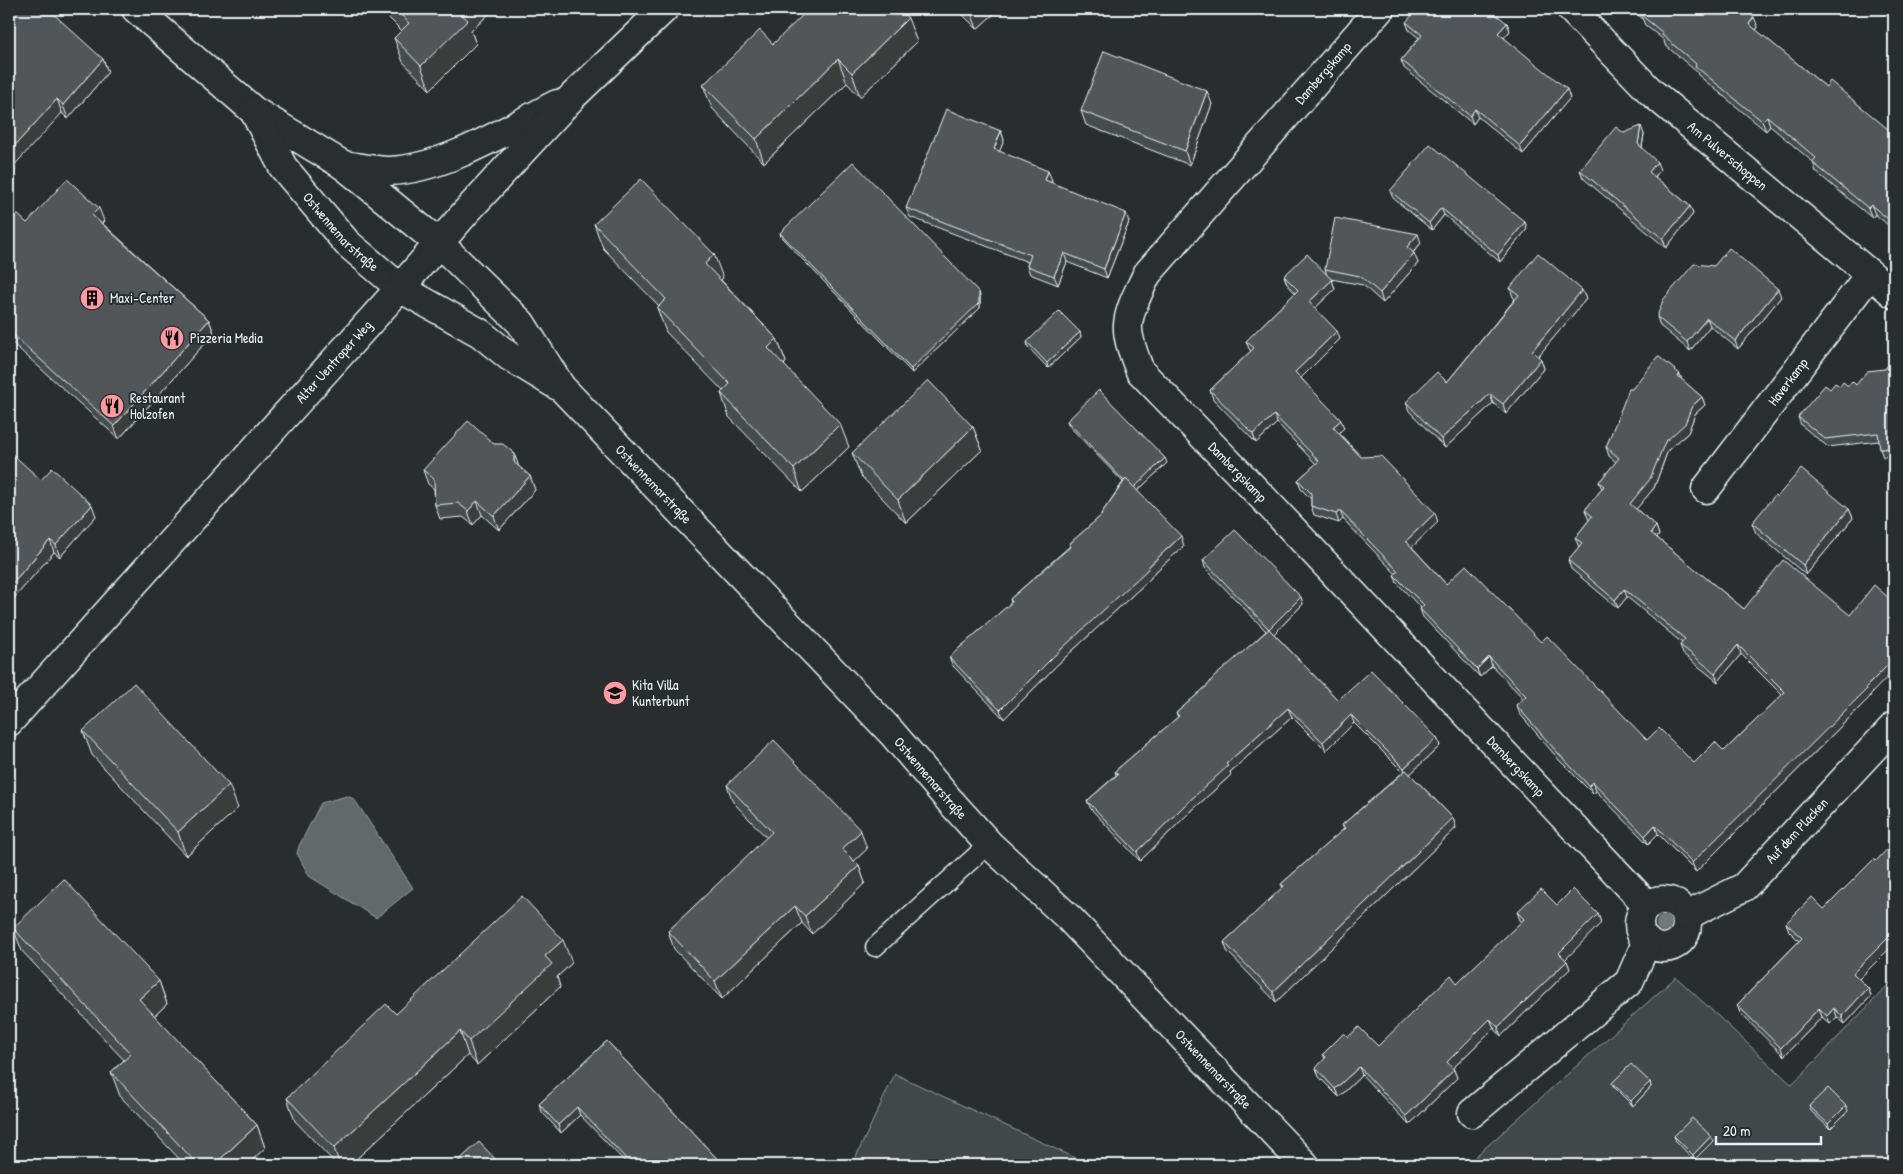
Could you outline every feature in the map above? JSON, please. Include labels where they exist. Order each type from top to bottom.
[{"type":"street","name":"Ostwennemarstraße","points":[[136,9],[254,111],[343,165],[440,244],[521,323],[561,387],[892,733],[989,844],[1070,919],[1305,1165]]},
{"type":"street","name":"Alter Uentroper Weg","points":[[9,722],[440,244],[466,212],[573,96],[664,9]]},
{"type":"street","name":"Dambergskamp","points":[[1380,9],[1147,274],[1134,303],[1128,326],[1133,352],[1140,371],[1144,376],[1265,500],[1647,905]]},
{"type":"street","name":"Am Pulverschoppen","points":[[1571,9],[1651,92],[1894,294]]},
{"type":"street","points":[[343,165],[389,171],[431,164],[450,157],[573,96]]},
{"type":"street","name":"Ostwennemarstraße","points":[[254,111],[283,167],[347,243],[400,288],[480,333],[510,356],[561,387]]},
{"type":"street","name":"Haverkamp","points":[[1706,489],[1870,274]]},
{"type":"street","name":"Auf dem Placken","points":[[1686,916],[1744,887],[1894,726]]},
{"type":"street","points":[[1668,900],[1676,903],[1682,908],[1686,916],[1687,928],[1684,937],[1675,945],[1665,948],[1658,947],[1647,942],[1642,936],[1639,924],[1641,914],[1647,905],[1654,901],[1668,900]]},
{"type":"street","points":[[1472,1113],[1629,982],[1647,942]]},
{"type":"lane","points":[[875,947],[989,844]]},
{"type":"shaded area","points":[[347,796],[354,799],[413,888],[376,918],[309,876],[297,853],[321,803]]},
{"type":"shaded area","points":[[1676,977],[1792,1085],[1894,979],[1894,1165],[1466,1165]]},
{"type":"shaded area","points":[[895,1074],[1088,1164],[852,1165]]},
{"type":"building","points":[[9,9],[48,9],[103,59],[63,105],[57,99],[9,152]]},
{"type":"building","points":[[395,9],[462,9],[459,12],[468,20],[421,66],[394,38],[409,23]]},
{"type":"building","points":[[809,9],[899,9],[908,18],[852,73],[838,59],[756,139],[703,85],[760,30],[773,44]]},
{"type":"building","points":[[1418,9],[1489,9],[1507,23],[1498,33],[1567,89],[1520,146],[1475,109],[1470,116],[1401,60],[1422,35],[1406,22]]},
{"type":"building","points":[[1640,9],[1744,9],[1754,17],[1749,24],[1826,87],[1830,81],[1894,134],[1894,224],[1871,205],[1868,208],[1812,162],[1816,158],[1767,116],[1762,121],[1695,66],[1696,64],[1641,15],[1644,12]]},
{"type":"building","points":[[1104,51],[1207,91],[1185,151],[1081,111]]},
{"type":"building","points":[[946,109],[1001,131],[994,149],[1048,171],[1045,180],[1126,213],[1104,269],[1064,253],[1054,276],[1027,266],[1031,255],[906,208]]},
{"type":"building","points":[[1641,126],[1638,144],[1657,162],[1649,172],[1690,206],[1663,239],[1580,170],[1616,127],[1624,133]]},
{"type":"building","points":[[1430,144],[1525,222],[1498,255],[1441,208],[1429,223],[1390,191]]},
{"type":"building","points":[[853,162],[979,292],[979,303],[911,369],[780,233]]},
{"type":"building","name":"Maxi-Center","points":[[67,179],[99,208],[92,215],[209,320],[114,426],[9,331],[9,220],[15,212],[27,223]]},
{"type":"building","points":[[641,179],[714,254],[705,264],[777,339],[768,348],[840,424],[794,469],[721,393],[730,384],[657,308],[666,299],[594,224]]},
{"type":"building","points":[[1335,218],[1418,234],[1407,247],[1414,253],[1380,293],[1360,276],[1325,269]]},
{"type":"building","points":[[1729,248],[1778,289],[1735,341],[1707,318],[1687,342],[1657,317],[1663,300],[1694,264],[1714,266]]},
{"type":"building","points":[[1538,253],[1582,290],[1532,351],[1541,359],[1503,404],[1490,394],[1441,439],[1406,402],[1437,372],[1447,382],[1519,295],[1510,288]]},
{"type":"building","points":[[1307,254],[1332,280],[1309,302],[1337,331],[1295,372],[1341,420],[1333,427],[1361,457],[1381,456],[1435,513],[1406,541],[1446,584],[1466,565],[1541,642],[1547,636],[1647,740],[1659,728],[1694,763],[1715,742],[1724,751],[1785,692],[1738,645],[1715,673],[1680,645],[1685,639],[1624,589],[1615,600],[1568,560],[1582,543],[1575,538],[1592,516],[1585,510],[1604,486],[1599,482],[1619,458],[1606,447],[1629,389],[1632,389],[1658,356],[1680,374],[1678,376],[1702,397],[1692,406],[1685,424],[1665,442],[1650,479],[1630,504],[1656,526],[1651,533],[1744,609],[1783,560],[1850,615],[1874,585],[1890,599],[1894,594],[1894,659],[1866,687],[1867,689],[1692,863],[1655,825],[1645,836],[1593,782],[1589,786],[1516,705],[1526,696],[1489,657],[1477,669],[1420,609],[1424,605],[1394,575],[1398,571],[1340,511],[1336,514],[1311,506],[1311,493],[1298,480],[1319,461],[1274,415],[1253,434],[1210,390],[1254,348],[1246,341],[1298,290],[1284,276]]},
{"type":"building","points":[[1059,311],[1080,332],[1047,363],[1027,342]]},
{"type":"building","points":[[1894,358],[1894,448],[1880,449],[1878,433],[1825,439],[1798,417],[1825,385],[1830,389],[1835,383],[1840,386],[1843,382],[1848,386],[1852,381],[1856,385],[1867,371],[1885,369]]},
{"type":"building","points":[[928,380],[973,427],[898,500],[852,453]]},
{"type":"building","points":[[1099,390],[1165,458],[1134,488],[1126,479],[1124,481],[1067,421]]},
{"type":"building","points":[[468,421],[494,444],[503,444],[514,453],[514,462],[530,476],[494,516],[477,501],[468,511],[458,503],[435,505],[434,479],[423,470]]},
{"type":"building","points":[[9,451],[41,480],[52,468],[92,505],[56,545],[50,540],[9,587]]},
{"type":"building","points":[[1801,469],[1849,509],[1803,565],[1752,523],[1775,495],[1777,497]]},
{"type":"building","points":[[1126,479],[1181,536],[1054,656],[1000,710],[949,657],[1012,602],[1010,599],[1071,546],[1069,544],[1102,515]]},
{"type":"building","points":[[1235,530],[1301,597],[1269,629],[1203,560]]},
{"type":"building","points":[[1269,629],[1338,700],[1371,670],[1437,738],[1404,768],[1351,715],[1323,742],[1288,708],[1226,764],[1228,766],[1137,852],[1087,801],[1118,774],[1115,771],[1179,716],[1176,713],[1208,685],[1213,678]]},
{"type":"building","points":[[134,683],[229,785],[178,832],[83,731]]},
{"type":"building","points":[[774,740],[861,831],[842,849],[859,866],[805,916],[795,906],[715,981],[668,931],[772,832],[727,785]]},
{"type":"building","points":[[1406,770],[1453,818],[1273,992],[1224,942],[1284,886],[1281,884],[1345,828],[1342,825]]},
{"type":"building","points":[[1894,842],[1894,932],[1853,973],[1868,988],[1842,1016],[1834,1008],[1827,1016],[1819,1008],[1781,1048],[1737,1005],[1802,938],[1786,923],[1812,897],[1824,909],[1874,859],[1876,861]]},
{"type":"building","points":[[64,879],[159,981],[139,999],[257,1125],[214,1165],[198,1165],[111,1072],[131,1054],[13,928]]},
{"type":"building","points":[[1541,889],[1557,905],[1573,889],[1598,914],[1559,953],[1567,961],[1498,1027],[1490,1019],[1447,1062],[1454,1070],[1406,1116],[1359,1067],[1335,1089],[1316,1068],[1326,1057],[1323,1054],[1344,1033],[1348,1037],[1359,1027],[1378,1046],[1451,975],[1457,983],[1524,919],[1517,912]]},
{"type":"building","points":[[522,896],[563,940],[545,956],[552,964],[469,1041],[460,1031],[334,1148],[287,1098],[386,1004],[396,1014]]},
{"type":"building","points":[[607,1041],[723,1165],[632,1165],[577,1107],[558,1125],[539,1104]]},
{"type":"building","points":[[1631,1064],[1650,1082],[1631,1101],[1612,1083]]},
{"type":"building","points":[[1828,1088],[1846,1106],[1828,1124],[1809,1106]]},
{"type":"building","points":[[1692,1118],[1711,1136],[1693,1155],[1674,1136]]},
{"type":"building","points":[[479,1142],[501,1165],[454,1165]]},
{"type":"place","name":"Maxi-Center","points":[[92,298]]},
{"type":"place","name":"Pizzeria Media","points":[[172,338]]},
{"type":"place","name":"Restaurant Holzofen","points":[[112,406]]},
{"type":"place","name":"Kita Villa Kunterbunt","points":[[615,693]]}]
